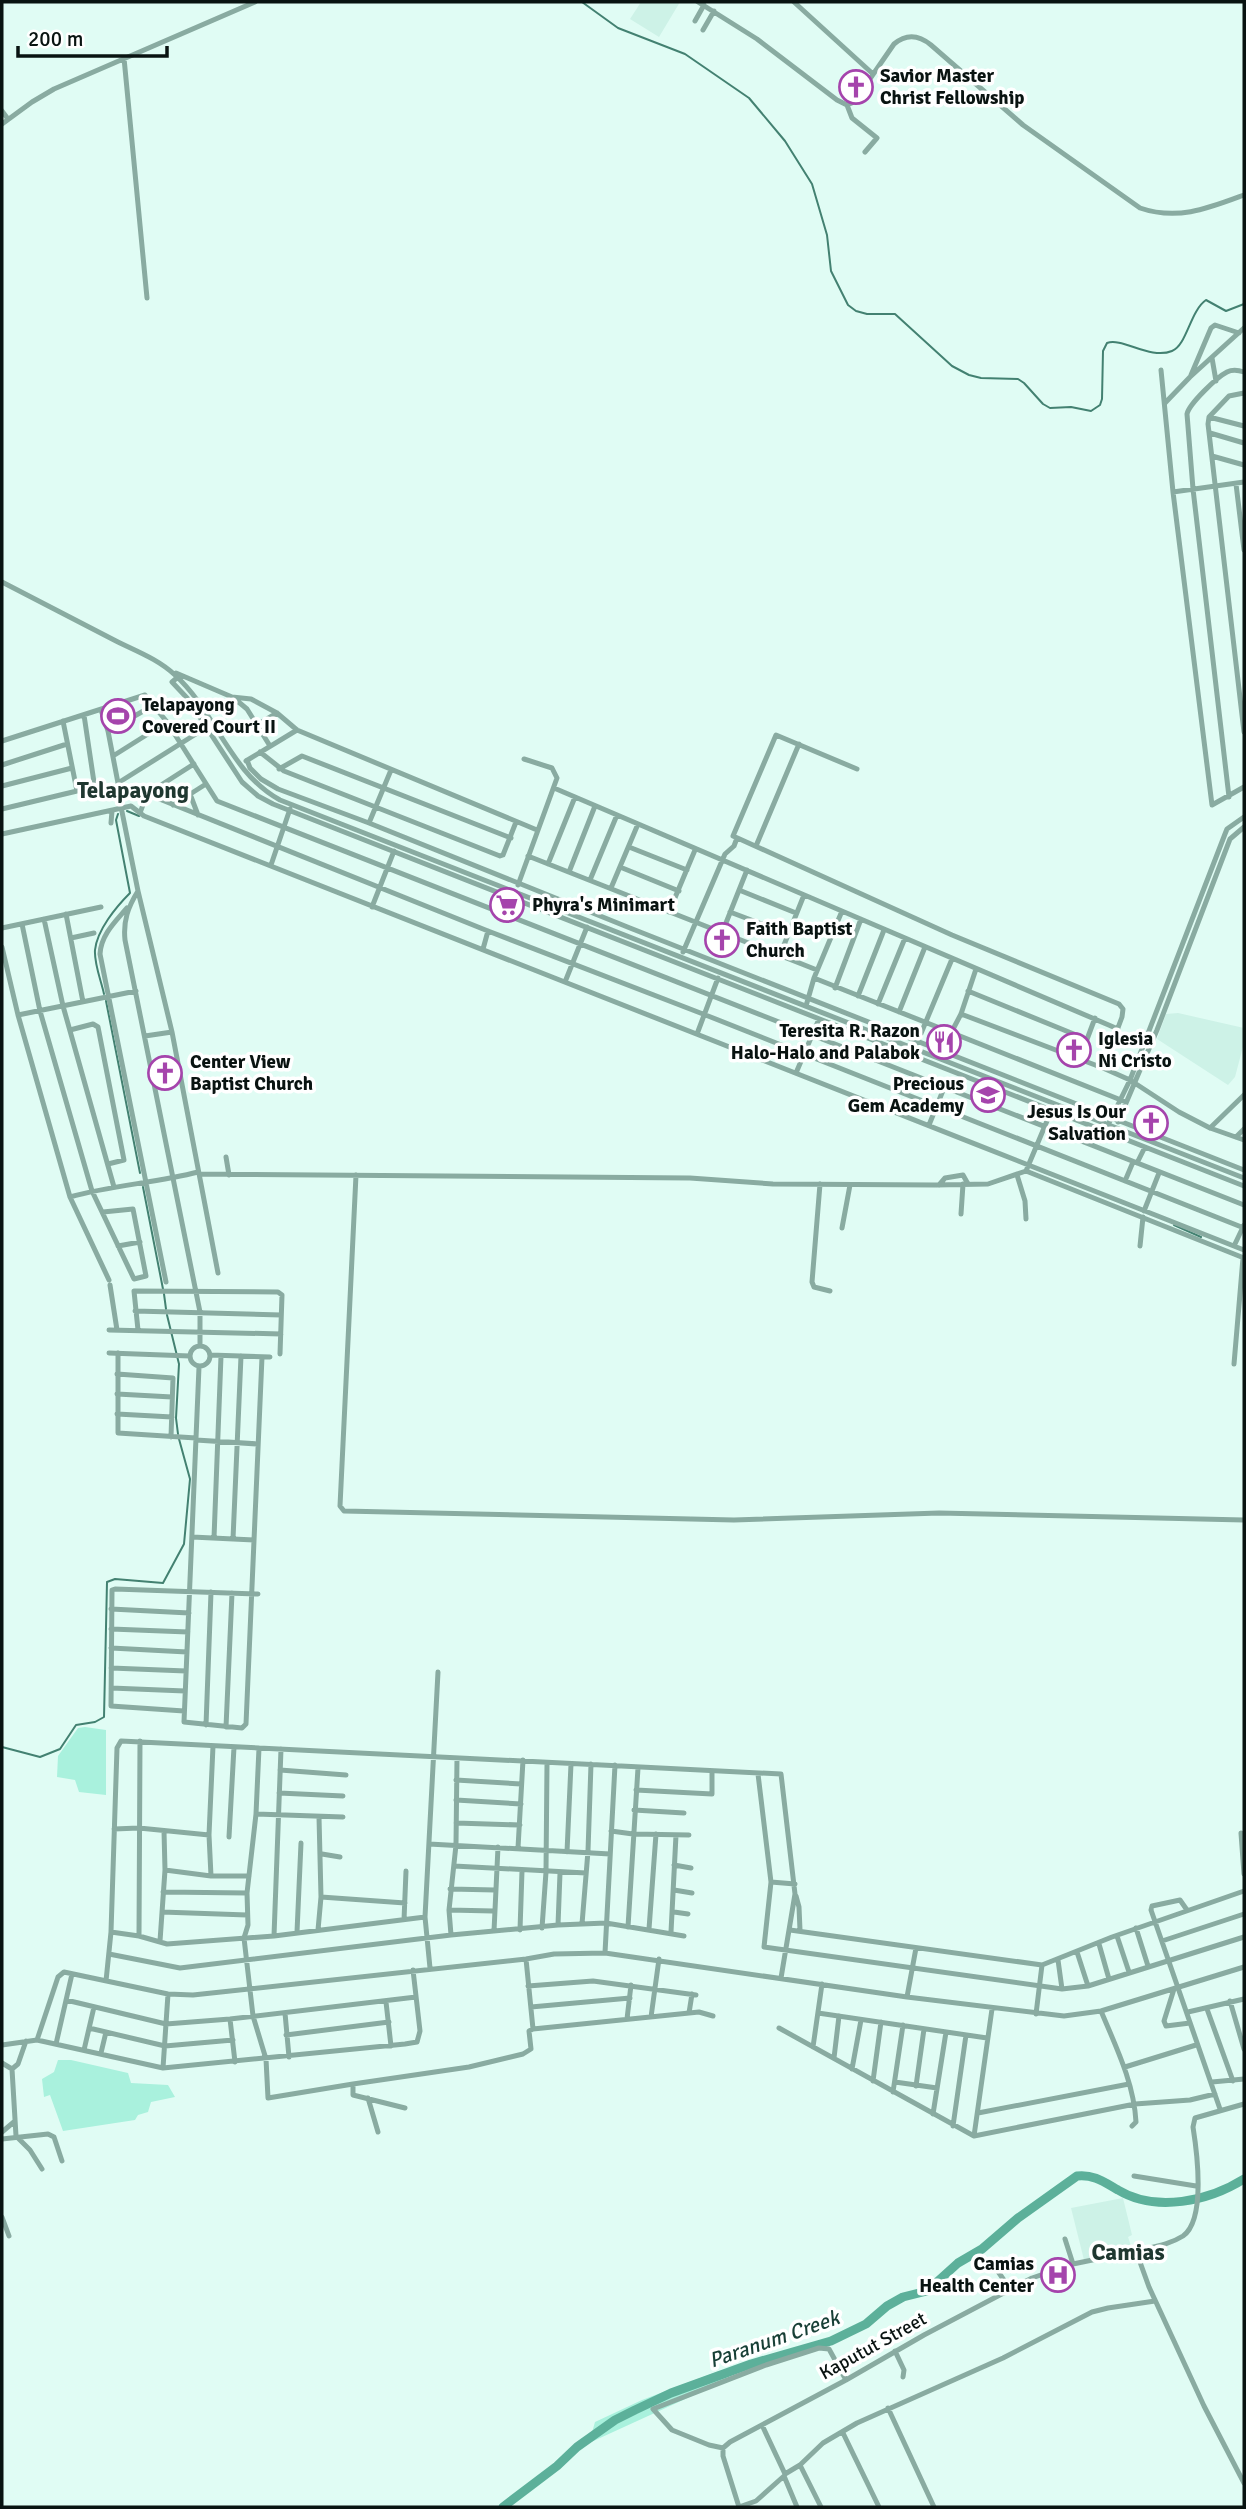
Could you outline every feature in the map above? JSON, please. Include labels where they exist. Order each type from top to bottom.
[{"type":"street","points":[[2,124],[40,97],[254,2]]},
{"type":"street","points":[[794,2],[873,74]]},
{"type":"street","points":[[695,21],[701,4],[757,39],[847,105],[852,118],[877,138],[865,152]]},
{"type":"street","points":[[704,30],[714,11]]},
{"type":"street","points":[[847,105],[854,102],[899,40],[908,36],[917,37],[927,41],[1023,125],[1140,208],[1154,213],[1180,214],[1197,212],[1244,196]]},
{"type":"street","points":[[124,58],[147,298]]},
{"type":"street","points":[[2,111],[8,120]]},
{"type":"street","points":[[1190,377],[1211,328],[1215,325],[1239,333]]},
{"type":"street","points":[[1165,403],[1244,328]]},
{"type":"street","points":[[1206,340],[1218,352]]},
{"type":"street","points":[[1212,358],[1216,381]]},
{"type":"street","points":[[1161,370],[1173,492],[1212,805],[1244,787]]},
{"type":"street","points":[[1228,797],[1193,489],[1188,409],[1229,371],[1244,372]]},
{"type":"street","points":[[1244,393],[1229,396],[1209,417],[1214,487],[1244,732]]},
{"type":"street","points":[[1209,417],[1244,426]]},
{"type":"street","points":[[1210,433],[1244,443]]},
{"type":"street","points":[[1212,456],[1244,465]]},
{"type":"street","points":[[1173,492],[1244,482]]},
{"type":"street","points":[[1236,484],[1244,550]]},
{"type":"street","points":[[2,582],[159,662],[178,677],[196,698],[240,764],[259,787],[280,800],[806,1006],[820,1016],[916,1049],[1244,1178]]},
{"type":"street","points":[[173,673],[232,697],[251,699],[277,713],[297,730],[537,830]]},
{"type":"street","points":[[178,677],[172,682],[188,699],[234,771],[248,789],[273,804],[820,1016],[1244,1186]]},
{"type":"street","points":[[2,741],[145,695],[167,722],[217,801],[1244,1205]]},
{"type":"street","points":[[232,697],[247,709],[270,746]]},
{"type":"street","points":[[108,730],[154,705]]},
{"type":"street","points":[[101,710],[108,730],[138,891],[172,1032],[218,1273]]},
{"type":"street","points":[[257,725],[277,713]]},
{"type":"street","points":[[85,715],[95,789]]},
{"type":"street","points":[[63,721],[77,791]]},
{"type":"street","points":[[113,756],[167,722]]},
{"type":"street","points":[[2,809],[77,791],[117,785],[213,723]]},
{"type":"street","points":[[240,764],[297,730]]},
{"type":"street","points":[[857,769],[776,735],[733,833],[737,838],[952,934],[1119,1004],[1124,1011],[1103,1068]]},
{"type":"street","points":[[2,765],[67,744]]},
{"type":"street","points":[[756,846],[799,744]]},
{"type":"street","points":[[260,752],[279,769],[499,856],[503,855],[516,822]]},
{"type":"street","points":[[279,769],[302,756],[511,838]]},
{"type":"street","points":[[515,891],[557,778],[554,770],[524,759]]},
{"type":"street","points":[[247,760],[250,768],[261,779],[278,789],[1244,1170]]},
{"type":"street","points":[[140,813],[147,794],[194,764]]},
{"type":"street","points":[[2,786],[72,768]]},
{"type":"street","points":[[369,823],[391,770]]},
{"type":"street","points":[[173,805],[206,784]]},
{"type":"street","points":[[554,789],[1118,1029]]},
{"type":"street","points":[[147,794],[488,932],[572,962],[1244,1227],[1234,1246]]},
{"type":"street","points":[[190,794],[198,815]]},
{"type":"street","points":[[548,864],[575,797]]},
{"type":"street","points":[[2,834],[131,806],[140,813],[372,907],[929,1125],[1143,1214],[1244,1258],[1234,1364]]},
{"type":"street","points":[[569,872],[595,806]]},
{"type":"street","points":[[271,865],[290,809]]},
{"type":"street","points":[[111,823],[112,811]]},
{"type":"street","points":[[590,880],[617,815]]},
{"type":"street","points":[[1204,900],[1227,829],[1244,817]]},
{"type":"street","points":[[611,888],[638,824]]},
{"type":"street","points":[[1112,1127],[1133,1082],[1230,839],[1244,827]]},
{"type":"street","points":[[682,958],[722,861],[737,838]]},
{"type":"street","points":[[629,846],[687,870]]},
{"type":"street","points":[[669,912],[695,850]]},
{"type":"street","points":[[372,907],[394,851]]},
{"type":"street","points":[[528,856],[817,970]]},
{"type":"street","points":[[620,867],[678,891]]},
{"type":"street","points":[[722,933],[747,870]]},
{"type":"street","points":[[739,890],[796,914]]},
{"type":"street","points":[[138,891],[106,933],[100,950],[166,1282]]},
{"type":"street","points":[[497,911],[503,894]]},
{"type":"street","points":[[780,955],[804,895]]},
{"type":"street","points":[[2,928],[101,907]]},
{"type":"street","points":[[128,907],[125,940],[200,1312],[200,1346]]},
{"type":"street","points":[[806,1006],[817,970],[842,911]]},
{"type":"street","points":[[730,912],[788,934]]},
{"type":"street","points":[[66,914],[83,1002]]},
{"type":"street","points":[[44,919],[63,1006],[114,1187]]},
{"type":"street","points":[[835,988],[861,919]]},
{"type":"street","points":[[22,924],[40,1011],[92,1191],[134,1279],[147,1275],[133,1209],[103,1212]]},
{"type":"street","points":[[565,982],[587,927]]},
{"type":"street","points":[[858,996],[884,930]]},
{"type":"street","points":[[482,949],[488,932]]},
{"type":"street","points":[[71,938],[94,933]]},
{"type":"street","points":[[878,1004],[905,938]]},
{"type":"street","points":[[2,947],[18,1015],[69,1197],[109,1283],[117,1330]]},
{"type":"street","points":[[899,1012],[925,947]]},
{"type":"street","points":[[916,1049],[953,959]]},
{"type":"street","points":[[951,1032],[961,1014],[976,969]]},
{"type":"street","points":[[696,1034],[718,978]]},
{"type":"street","points":[[814,978],[1123,1101]]},
{"type":"street","points":[[968,990],[1086,1039]]},
{"type":"street","points":[[18,1015],[136,991]]},
{"type":"street","points":[[961,1014],[1103,1068],[1133,1082],[1179,1112],[1210,1128],[1244,1140]]},
{"type":"street","points":[[796,1073],[820,1016]]},
{"type":"street","points":[[1080,1058],[1095,1018]]},
{"type":"street","points":[[70,1030],[93,1024],[98,1027],[124,1160],[108,1164]]},
{"type":"street","points":[[145,1036],[172,1032]]},
{"type":"street","points":[[929,1125],[944,1088]]},
{"type":"street","points":[[1210,1128],[1244,1095]]},
{"type":"street","points":[[966,1184],[988,1184],[1017,1175],[1027,1168],[1052,1109]]},
{"type":"street","points":[[1236,1137],[1244,1129]]},
{"type":"street","points":[[1125,1181],[1145,1147]]},
{"type":"street","points":[[226,1157],[229,1175]]},
{"type":"street","points":[[69,1197],[146,1180],[199,1173],[528,1179],[690,1178],[850,1185],[939,1185],[945,1178],[963,1175],[966,1184],[961,1214]]},
{"type":"street","points":[[1140,1246],[1143,1214],[1159,1173]]},
{"type":"street","points":[[356,1175],[340,1506],[344,1511],[734,1520],[939,1513],[1244,1520]]},
{"type":"street","points":[[1017,1175],[1025,1201],[1026,1219]]},
{"type":"street","points":[[820,1184],[812,1282],[814,1287],[830,1291]]},
{"type":"street","points":[[842,1228],[850,1185]]},
{"type":"street","points":[[1143,1214],[1244,1250]]},
{"type":"street","points":[[118,1246],[140,1242]]},
{"type":"street","points":[[138,1331],[134,1291],[278,1292],[282,1294],[280,1354]]},
{"type":"street","points":[[135,1311],[281,1314]]},
{"type":"street","points":[[109,1329],[281,1334]]},
{"type":"street","points":[[200,1346],[210,1355],[208,1363],[199,1367],[193,1364],[190,1356],[194,1348],[200,1346]]},
{"type":"street","points":[[109,1353],[190,1356]]},
{"type":"street","points":[[118,1353],[119,1434],[258,1444]]},
{"type":"street","points":[[210,1355],[270,1357]]},
{"type":"street","points":[[214,1538],[221,1356]]},
{"type":"street","points":[[233,1539],[242,1356]]},
{"type":"street","points":[[199,1367],[184,1722],[242,1728],[246,1724],[255,1594],[254,1540],[262,1357]]},
{"type":"street","points":[[117,1374],[171,1376],[172,1417],[176,1437]]},
{"type":"street","points":[[117,1394],[173,1396]]},
{"type":"street","points":[[117,1414],[172,1417]]},
{"type":"street","points":[[192,1537],[254,1540]]},
{"type":"street","points":[[184,1711],[113,1708],[113,1589],[255,1594]]},
{"type":"street","points":[[206,1725],[211,1592]]},
{"type":"street","points":[[226,1727],[232,1593]]},
{"type":"street","points":[[111,1609],[189,1613]]},
{"type":"street","points":[[111,1629],[188,1632]]},
{"type":"street","points":[[111,1648],[187,1652]]},
{"type":"street","points":[[111,1668],[187,1671]]},
{"type":"street","points":[[430,1968],[425,1917],[438,1672]]},
{"type":"street","points":[[111,1688],[185,1691]]},
{"type":"street","points":[[106,1981],[111,1932],[118,1744],[121,1741],[781,1774],[795,1894],[781,1978]]},
{"type":"street","points":[[139,1936],[140,1741]]},
{"type":"street","points":[[211,1876],[209,1835],[213,1746]]},
{"type":"street","points":[[229,1837],[234,1747]]},
{"type":"street","points":[[259,1748],[256,1814],[244,1938],[253,2016],[266,2059],[268,2098],[469,2067],[523,2054],[531,2049],[529,2031],[533,2029],[702,2012],[713,2016]]},
{"type":"street","points":[[274,1936],[281,1749]]},
{"type":"street","points":[[451,1935],[449,1910],[456,1845],[457,1758]]},
{"type":"street","points":[[518,1848],[523,1760]]},
{"type":"street","points":[[542,1928],[546,1872],[547,1763]]},
{"type":"street","points":[[566,1852],[571,1764]]},
{"type":"street","points":[[582,1924],[591,1764]]},
{"type":"street","points":[[605,1952],[615,1765]]},
{"type":"street","points":[[628,1927],[638,1768]]},
{"type":"street","points":[[280,1770],[346,1774]]},
{"type":"street","points":[[636,1790],[712,1794],[712,1772]]},
{"type":"street","points":[[758,1774],[771,1882],[764,1947],[1062,1989],[1088,1986],[1244,1937]]},
{"type":"street","points":[[456,1780],[521,1784]]},
{"type":"street","points":[[279,1793],[343,1796]]},
{"type":"street","points":[[456,1800],[521,1804]]},
{"type":"street","points":[[635,1810],[684,1813]]},
{"type":"street","points":[[256,1814],[343,1818]]},
{"type":"street","points":[[318,1930],[322,1854],[319,1817]]},
{"type":"street","points":[[456,1823],[520,1825]]},
{"type":"street","points":[[114,1829],[139,1828],[209,1835]]},
{"type":"street","points":[[160,1941],[165,1870],[164,1831]]},
{"type":"street","points":[[611,1831],[689,1835]]},
{"type":"street","points":[[1241,1833],[1244,1874]]},
{"type":"street","points":[[649,1929],[656,1834]]},
{"type":"street","points":[[671,1932],[676,1835]]},
{"type":"street","points":[[297,1932],[301,1843]]},
{"type":"street","points":[[429,1844],[610,1854]]},
{"type":"street","points":[[494,1931],[498,1847]]},
{"type":"street","points":[[322,1854],[340,1857]]},
{"type":"street","points":[[674,1865],[691,1868]]},
{"type":"street","points":[[454,1866],[586,1873]]},
{"type":"street","points":[[165,1870],[211,1876],[249,1875]]},
{"type":"street","points":[[404,1920],[406,1871]]},
{"type":"street","points":[[520,1930],[522,1871]]},
{"type":"street","points":[[558,1925],[560,1872]]},
{"type":"street","points":[[771,1882],[795,1884]]},
{"type":"street","points":[[450,1889],[495,1890]]},
{"type":"street","points":[[674,1890],[692,1893]]},
{"type":"street","points":[[790,1930],[1042,1965],[1136,1928],[1244,1891]]},
{"type":"street","points":[[163,1892],[247,1894]]},
{"type":"street","points":[[795,1894],[799,1903],[800,1930]]},
{"type":"street","points":[[321,1897],[404,1903]]},
{"type":"street","points":[[1187,1910],[1180,1900],[1152,1906],[1151,1910],[1220,2109]]},
{"type":"street","points":[[449,1910],[494,1911]]},
{"type":"street","points":[[162,1912],[247,1915]]},
{"type":"street","points":[[674,1912],[688,1914]]},
{"type":"street","points":[[1162,1941],[1244,1914]]},
{"type":"street","points":[[111,1932],[167,1944],[274,1936],[425,1917]]},
{"type":"street","points":[[109,1954],[180,1968],[247,1962],[451,1935],[558,1925],[606,1923],[684,1936]]},
{"type":"street","points":[[1136,1928],[1148,1966]]},
{"type":"street","points":[[1117,1936],[1129,1972]]},
{"type":"street","points":[[1099,1944],[1109,1979]]},
{"type":"street","points":[[907,1997],[916,1948]]},
{"type":"street","points":[[37,2040],[58,1976],[64,1972],[168,1994],[193,1995],[554,1954],[605,1952],[907,1997],[1063,2017],[1101,2011],[1244,1967]]},
{"type":"street","points":[[1077,1952],[1088,1986]]},
{"type":"street","points":[[526,1959],[533,2029]]},
{"type":"street","points":[[651,2018],[659,1959]]},
{"type":"street","points":[[1058,1960],[1062,1989]]},
{"type":"street","points":[[1035,2014],[1042,1965]]},
{"type":"street","points":[[2,2045],[37,2040],[163,2068],[418,2042],[420,2031],[413,1970]]},
{"type":"street","points":[[56,2044],[72,1974]]},
{"type":"street","points":[[528,1986],[593,1981],[694,1994],[689,2013]]},
{"type":"street","points":[[813,2047],[822,1984]]},
{"type":"street","points":[[627,2019],[631,1985]]},
{"type":"street","points":[[1176,1988],[1164,2021],[1166,2026],[1190,2022]]},
{"type":"street","points":[[163,2068],[168,1994]]},
{"type":"street","points":[[66,2000],[166,2024],[416,1997]]},
{"type":"street","points":[[531,2007],[630,1998]]},
{"type":"street","points":[[1188,2012],[1244,1998]]},
{"type":"street","points":[[1230,2001],[1244,2049]]},
{"type":"street","points":[[386,2002],[391,2046]]},
{"type":"street","points":[[84,2050],[94,2007]]},
{"type":"street","points":[[1207,2008],[1233,2081]]},
{"type":"street","points":[[974,2136],[992,2009]]},
{"type":"street","points":[[1101,2011],[1125,2067],[1135,2104],[1136,2122],[1132,2126]]},
{"type":"street","points":[[285,2013],[289,2057]]},
{"type":"street","points":[[818,2013],[987,2038]]},
{"type":"street","points":[[834,2058],[839,2016]]},
{"type":"street","points":[[230,2019],[235,2062]]},
{"type":"street","points":[[852,2069],[861,2020]]},
{"type":"street","points":[[286,2035],[389,2022]]},
{"type":"street","points":[[873,2081],[881,2022]]},
{"type":"street","points":[[893,2092],[903,2025]]},
{"type":"street","points":[[89,2028],[165,2046],[233,2040]]},
{"type":"street","points":[[779,2028],[974,2136],[1135,2104],[1190,2100],[1215,2094]]},
{"type":"street","points":[[916,2086],[924,2029]]},
{"type":"street","points":[[101,2053],[106,2032]]},
{"type":"street","points":[[933,2114],[946,2032]]},
{"type":"street","points":[[953,2126],[966,2035]]},
{"type":"street","points":[[26,2041],[18,2064],[12,2070],[16,2136],[30,2150],[42,2169]]},
{"type":"street","points":[[1125,2067],[1196,2045]]},
{"type":"street","points":[[2,2063],[12,2070]]},
{"type":"street","points":[[1212,2082],[1244,2079]]},
{"type":"street","points":[[895,2082],[937,2088]]},
{"type":"street","points":[[353,2084],[353,2095],[405,2108]]},
{"type":"street","points":[[978,2113],[1129,2084]]},
{"type":"street","points":[[368,2098],[378,2132]]},
{"type":"street","points":[[1134,2176],[1197,2189],[1193,2123],[1195,2118],[1244,2104]]},
{"type":"street","points":[[2,2136],[15,2121]]},
{"type":"street","points":[[2,2136],[48,2134],[54,2137],[62,2161]]},
{"type":"street","name":"Kaputut Street","points":[[723,2448],[1010,2289],[1073,2264],[1169,2243],[1183,2236],[1189,2231],[1194,2220],[1199,2202],[1197,2189]]},
{"type":"street","points":[[2,2217],[9,2236]]},
{"type":"street","points":[[1065,2239],[1073,2264]]},
{"type":"street","points":[[1136,2251],[1155,2301],[1204,2406],[1244,2483]]},
{"type":"street","points":[[997,2270],[1010,2289]]},
{"type":"street","points":[[846,2380],[829,2349],[820,2347],[765,2365],[653,2409],[672,2430],[723,2448],[739,2507],[756,2501],[823,2444],[888,2407],[1003,2358],[1092,2312],[1155,2301]]},
{"type":"street","points":[[895,2351],[904,2370],[903,2377]]},
{"type":"street","points":[[888,2407],[934,2507]]},
{"type":"street","points":[[762,2426],[797,2507]]},
{"type":"street","points":[[843,2433],[879,2507]]},
{"type":"street","points":[[800,2465],[821,2507]]},
{"type":"shaded area","points":[[641,2],[680,2],[659,37],[630,19]]},
{"type":"shaded area","points":[[1178,1013],[1244,1028],[1244,1043],[1235,1077],[1228,1085],[1157,1039],[1166,1014]]},
{"type":"shaded area","points":[[1123,2198],[1132,2235],[1128,2237],[1132,2249],[1084,2260],[1071,2208]]},
{"type":"green space","points":[[78,1728],[106,1730],[106,1795],[79,1792],[75,1780],[57,1777],[58,1756]]},
{"type":"green space","points":[[58,2060],[71,2060],[128,2073],[131,2083],[168,2085],[175,2097],[151,2102],[148,2112],[138,2115],[135,2120],[63,2131],[50,2095],[44,2097],[42,2079],[54,2072]]},
{"type":"green space","points":[[719,2371],[729,2379],[589,2443],[595,2422],[642,2400]]},
{"type":"waterway","points":[[582,2],[618,28],[685,54],[749,98],[785,141],[812,184],[827,235],[831,271],[848,305],[867,314],[895,314],[952,366],[969,375],[1018,379],[1050,408],[1071,407],[1091,411],[1100,405],[1102,399],[1103,351],[1107,343],[1120,343],[1155,353],[1172,351],[1177,348],[1196,312],[1206,300],[1226,311],[1244,304]]},
{"type":"waterway","points":[[127,811],[139,816]]},
{"type":"waterway","points":[[104,994],[96,961],[97,942],[108,919],[130,893],[116,820],[118,814]]},
{"type":"waterway","points":[[106,1001],[140,1173]]},
{"type":"waterway","points":[[143,1187],[163,1289]]},
{"type":"waterway","points":[[1174,1225],[1201,1237]]},
{"type":"waterway","points":[[164,1294],[166,1309]]},
{"type":"waterway","points":[[167,1315],[179,1364],[176,1418],[178,1434]]},
{"type":"waterway","points":[[2,1747],[40,1757],[60,1749],[76,1725],[95,1722],[104,1717],[107,1582],[115,1579],[163,1583],[184,1544],[190,1479],[179,1439]]},
{"type":"waterway","name":"Paranum Creek","points":[[503,2507],[615,2420],[671,2393],[751,2364],[831,2341],[866,2324],[887,2306],[903,2297],[927,2291],[958,2263],[982,2249],[1018,2218],[1077,2176],[1098,2179],[1133,2197],[1165,2202],[1199,2198],[1244,2179]]},
{"type":"place","name":"Savior Master Christ Fellowship","points":[[856,87]]},
{"type":"place","name":"Telapayong Covered Court II","points":[[118,716]]},
{"type":"place","name":"Phyra's Minimart","points":[[507,905]]},
{"type":"place","name":"Faith Baptist Church","points":[[722,940]]},
{"type":"place","name":"Teresita R. Razon Halo-Halo and Palabok","points":[[944,1042]]},
{"type":"place","name":"Iglesia Ni Cristo","points":[[1074,1050]]},
{"type":"place","name":"Center View Baptist Church","points":[[165,1073]]},
{"type":"place","name":"Precious Gem Academy","points":[[988,1095]]},
{"type":"place","name":"Jesus Is Our Salvation","points":[[1151,1123]]},
{"type":"place","name":"Camias Health Center","points":[[1058,2275]]},
{"type":"district","name":"Telapayong","points":[[133,790]]},
{"type":"district","name":"Camias","points":[[1128,2252]]}]
